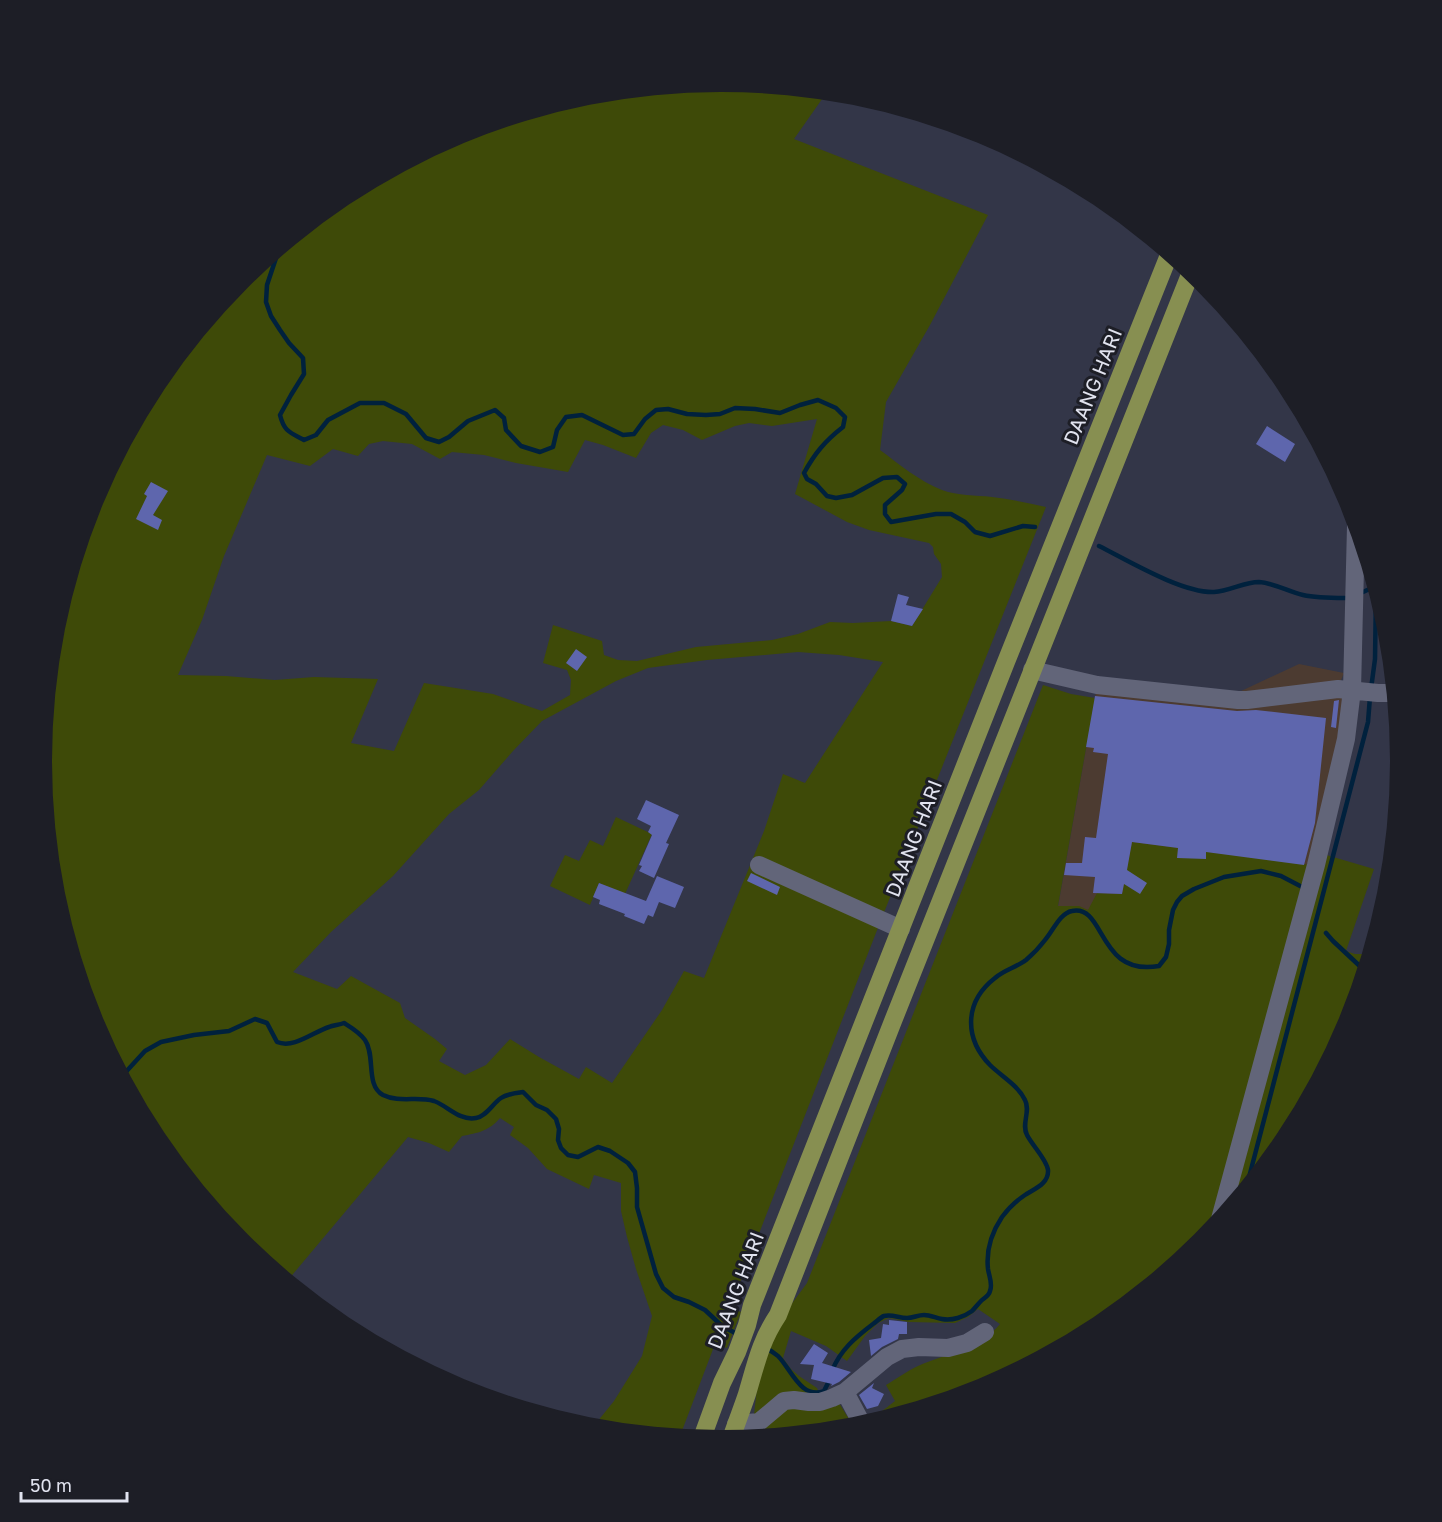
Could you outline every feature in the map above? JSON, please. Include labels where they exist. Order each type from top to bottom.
[{"type":"main road","name":"DAANG HARI","points":[[705,1429],[722,1383],[737,1352],[752,1305],[1166,262]]},
{"type":"main road","points":[[734,1429],[767,1332],[778,1315],[1187,282]]},
{"type":"main road","points":[[909,908],[934,917]]},
{"type":"street","points":[[1225,1201],[1316,865],[1346,739],[1372,692],[1360,564]]},
{"type":"street","points":[[1032,670],[1097,685],[1238,700],[1338,689],[1372,692]]},
{"type":"street","points":[[759,865],[901,929]]},
{"type":"street","points":[[741,1429],[759,1422],[784,1401],[820,1402],[845,1392],[887,1357],[902,1349],[948,1348],[967,1343],[985,1332]]},
{"type":"street","points":[[845,1392],[857,1415]]},
{"type":"shaded area","points":[[1299,664],[1344,673],[1335,694],[1345,696],[1343,724],[1311,865],[1122,894],[1088,910],[1058,907],[1098,681],[1239,692]]},
{"type":"green space","points":[[721,92],[821,100],[794,139],[988,215],[886,402],[880,450],[917,477],[942,490],[1046,507],[881,920],[730,1308],[741,1312],[727,1348],[715,1344],[683,1428],[600,1418],[614,1401],[642,1356],[652,1316],[627,1237],[621,1211],[621,1183],[594,1175],[589,1189],[547,1169],[528,1148],[510,1135],[514,1127],[500,1118],[483,1131],[462,1136],[449,1152],[408,1137],[293,1274],[248,1234],[191,1168],[165,1132],[121,1057],[103,1017],[75,934],[58,848],[52,761],[58,674],[65,631],[75,588],[103,505],[121,465],[165,390],[218,320],[280,258],[350,205],[387,182],[465,143],[548,115],[591,105],[634,98]],"holes":[[[817,419],[795,494],[847,522],[869,530],[929,543],[933,547],[934,554],[941,564],[942,577],[912,626],[891,621],[830,622],[798,634],[772,640],[696,647],[637,661],[618,660],[604,655],[602,641],[553,625],[543,663],[567,670],[571,680],[570,695],[542,711],[493,694],[424,683],[394,751],[351,743],[378,679],[314,677],[275,680],[178,675],[202,620],[224,556],[267,455],[310,466],[333,449],[358,456],[369,444],[383,441],[412,444],[440,459],[452,452],[484,455],[568,472],[585,440],[636,458],[651,433],[663,425],[683,430],[702,440],[735,426],[749,423],[772,426]],[[798,652],[839,655],[883,662],[805,783],[783,774],[764,831],[704,978],[684,971],[662,1010],[612,1083],[586,1067],[579,1079],[510,1039],[486,1065],[465,1075],[439,1061],[447,1049],[405,1018],[400,1003],[351,976],[337,989],[293,972],[331,932],[393,876],[449,814],[479,790],[542,721],[616,681],[648,668]]]},
{"type":"green space","points":[[1043,685],[1071,694],[1095,698],[1058,906],[1079,906],[1088,910],[1097,893],[1122,894],[1132,842],[1311,865],[1218,1209],[1162,1264],[1092,1317],[1017,1361],[936,1394],[884,1409],[895,1401],[886,1385],[918,1366],[973,1345],[1000,1324],[978,1309],[955,1323],[909,1322],[889,1318],[878,1323],[865,1336],[847,1361],[826,1346],[791,1331],[783,1358],[791,1369],[817,1388],[825,1406],[839,1403],[848,1417],[808,1424],[749,1429],[754,1415],[758,1378],[782,1317],[807,1283]]},
{"type":"green space","points":[[616,817],[652,834],[625,894],[599,883],[590,905],[550,886],[565,855],[579,861],[590,840],[603,846]]},
{"type":"green space","points":[[1323,854],[1374,869],[1346,951],[1361,954],[1339,1017],[1300,1095],[1277,1132],[1235,1189]]},
{"type":"building","points":[[1267,426],[1295,444],[1285,462],[1256,444]]},
{"type":"building","points":[[151,482],[168,491],[153,515],[162,520],[158,530],[136,519],[147,496],[144,494]]},
{"type":"building","points":[[898,594],[909,597],[906,605],[923,609],[912,626],[891,621]]},
{"type":"building","points":[[576,649],[587,657],[577,671],[566,663]]},
{"type":"building","points":[[1095,696],[1326,718],[1315,823],[1304,865],[1206,852],[1206,859],[1177,858],[1178,848],[1132,842],[1127,870],[1147,883],[1140,894],[1124,884],[1122,894],[1093,893],[1095,877],[1064,875],[1066,863],[1082,863],[1085,837],[1096,838],[1108,754],[1093,752],[1094,748],[1086,747]]},
{"type":"building","points":[[1339,700],[1336,728],[1331,727],[1334,701]]},
{"type":"building","points":[[646,800],[679,815],[654,878],[639,871],[642,866],[639,865],[652,835],[648,832],[651,826],[637,819]]},
{"type":"building","points":[[751,873],[780,887],[777,895],[747,881]]},
{"type":"building","points":[[657,876],[684,887],[675,908],[659,902],[653,917],[648,915],[644,924],[599,904],[600,900],[593,897],[599,883],[646,901]]},
{"type":"building","points":[[889,1320],[907,1322],[907,1334],[899,1334],[898,1339],[871,1356],[869,1340],[881,1338],[883,1324],[889,1325]]},
{"type":"building","points":[[814,1344],[828,1353],[822,1363],[851,1372],[831,1386],[832,1384],[811,1379],[814,1365],[800,1364]]},
{"type":"building","points":[[874,1383],[872,1388],[884,1394],[878,1406],[867,1409],[859,1395]]},
{"type":"waterway","points":[[274,263],[267,285],[266,302],[280,330],[303,358],[304,374],[280,415],[283,425],[304,440],[316,435],[328,420],[360,403],[384,403],[406,414],[426,438],[439,442],[449,437],[468,421],[495,410],[504,418],[506,430],[521,446],[540,452],[553,447],[557,430],[566,417],[582,415],[623,435],[634,434],[645,419],[656,410],[668,409],[687,414],[706,415],[720,414],[735,408],[780,413],[818,400],[836,408],[845,417],[843,427],[821,448],[804,473],[807,479],[816,484],[827,496],[836,498],[852,495],[883,478],[897,477],[905,484],[902,490],[885,505],[885,514],[891,522],[936,514],[951,514],[965,522],[975,532],[990,536],[1023,526],[1035,527]]},
{"type":"waterway","points":[[1099,546],[1171,582],[1201,591],[1214,592],[1259,582],[1308,596],[1345,598]]},
{"type":"waterway","points":[[1363,592],[1367,590]]},
{"type":"waterway","points":[[1371,689],[1375,659],[1376,625]]},
{"type":"waterway","points":[[1252,1167],[1368,722],[1370,697]]},
{"type":"waterway","points":[[832,1371],[849,1344],[884,1316],[907,1318],[928,1315],[950,1319],[962,1317],[972,1311],[988,1296],[991,1288],[988,1255],[990,1242],[998,1223],[1015,1202],[1040,1186],[1048,1175],[1047,1166],[1025,1131],[1027,1109],[1025,1100],[1014,1085],[990,1065],[975,1043],[971,1020],[977,998],[985,988],[999,975],[1029,958],[1068,912],[1083,912],[1091,918],[1113,952],[1124,961],[1139,967],[1159,966],[1166,957],[1173,910],[1182,896],[1194,889],[1224,877],[1261,871],[1281,876],[1304,888]]},
{"type":"waterway","points":[[1326,933],[1358,964]]},
{"type":"waterway","points":[[128,1070],[145,1051],[161,1042],[229,1031],[255,1019],[267,1023],[277,1042],[283,1044],[297,1042],[323,1029],[344,1023],[358,1032],[365,1040],[370,1054],[374,1084],[383,1095],[434,1101],[459,1115],[476,1118],[483,1115],[503,1097],[523,1092],[536,1105],[547,1110],[556,1119],[559,1129],[558,1140],[561,1148],[568,1155],[578,1157],[598,1147],[610,1151],[628,1163],[635,1172],[637,1207],[656,1274],[663,1288],[674,1297],[705,1310],[722,1326],[739,1335]]},
{"type":"waterway","points":[[766,1348],[778,1356],[797,1382],[809,1391],[816,1393],[824,1391],[830,1379]]}]
